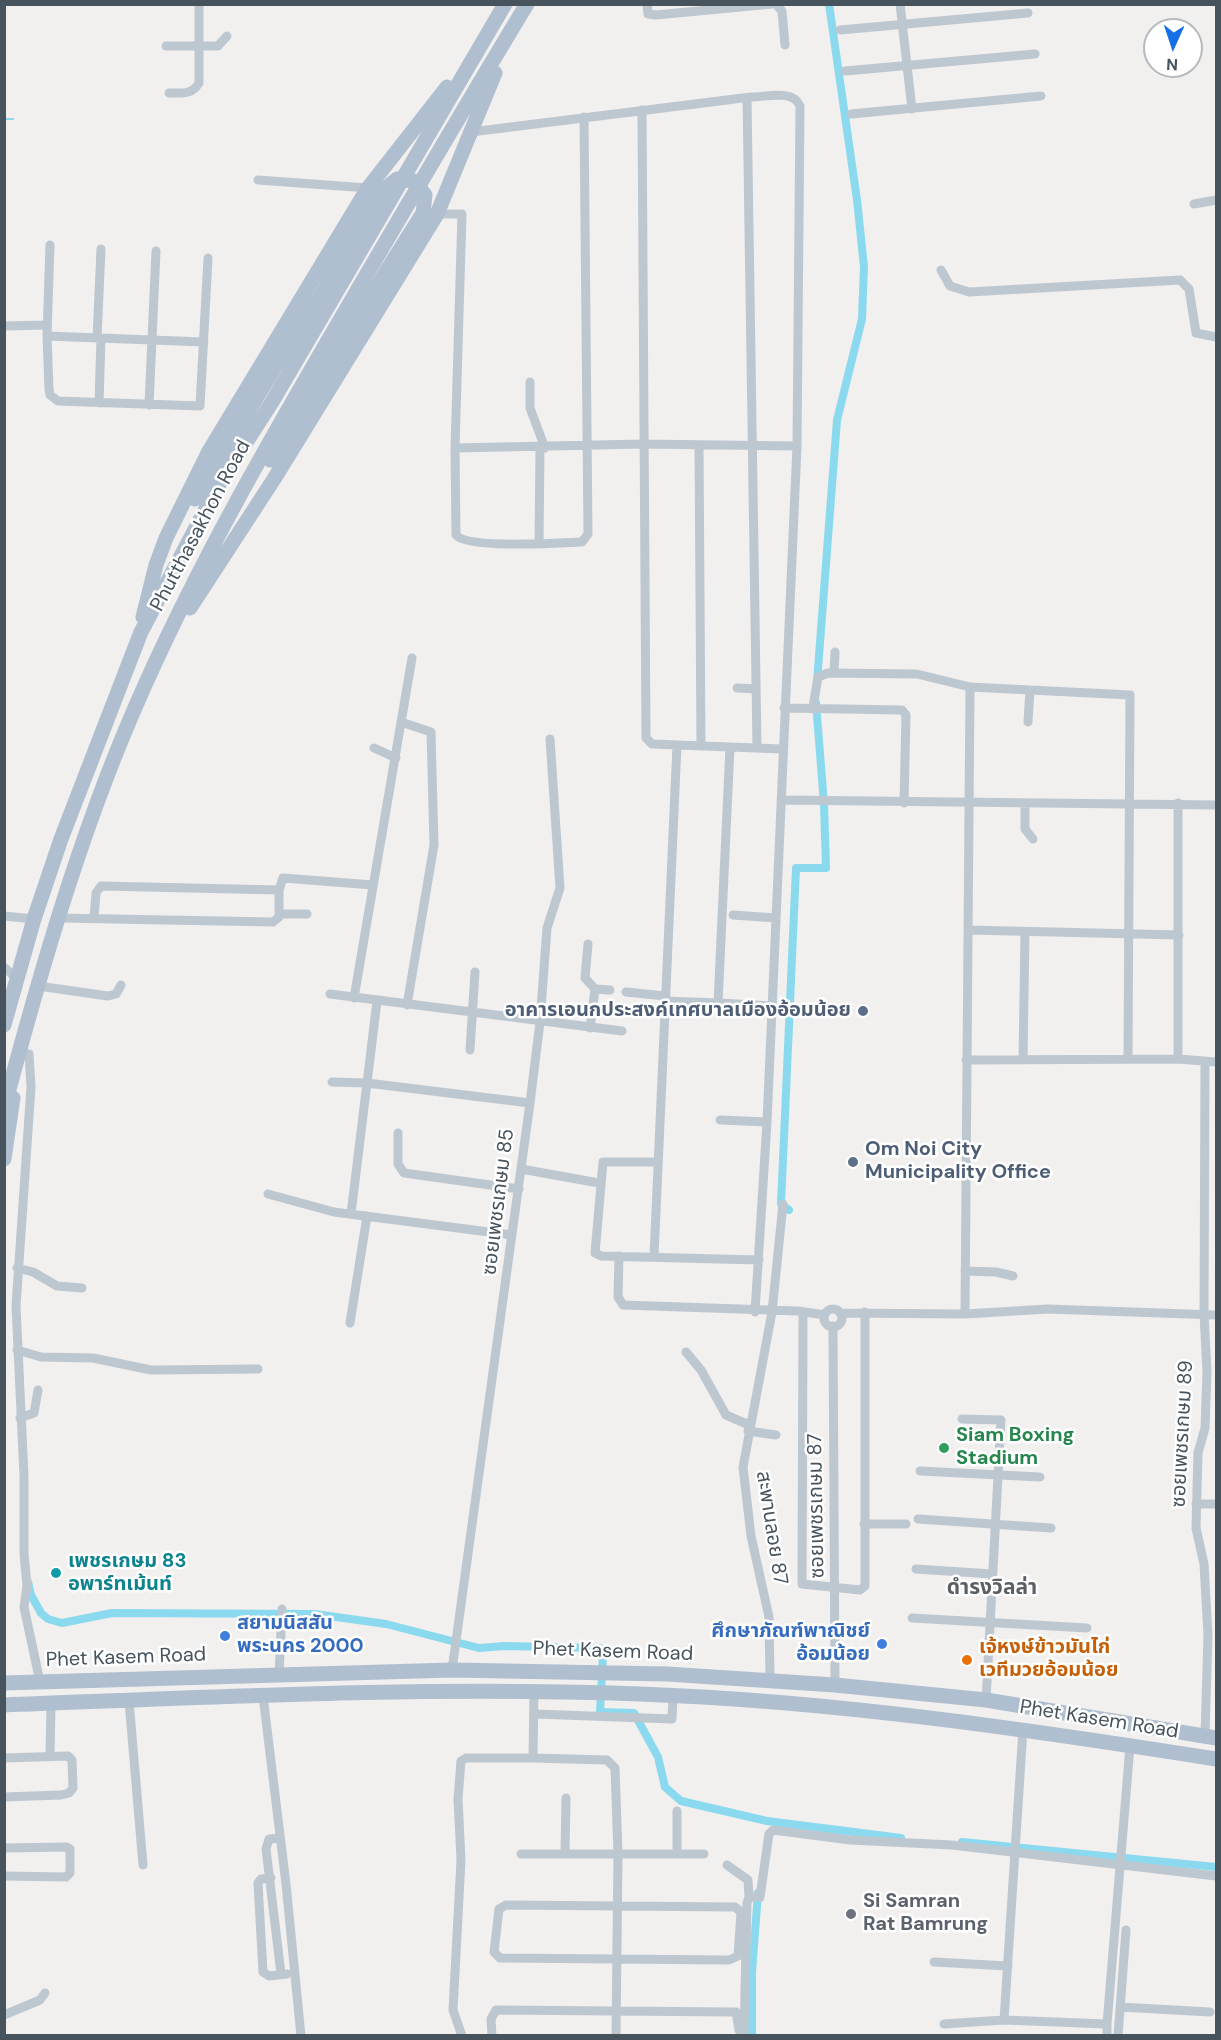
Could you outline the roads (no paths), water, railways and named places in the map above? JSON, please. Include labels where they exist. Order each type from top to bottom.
[{"type":"main road","name":"Phutthasakhon Road","points":[[4,1025],[8,1001],[34,919],[82,782],[141,632],[218,486],[278,392],[505,4]]},
{"type":"main road","name":"Phutthasakhon Road","points":[[4,1108],[22,1055],[38,986],[59,918],[114,760],[164,645],[210,550],[273,435],[526,4]]},
{"type":"main road","points":[[141,632],[156,565],[190,486],[208,453],[368,188],[424,119],[495,21]]},
{"type":"main road","points":[[164,645],[274,479],[437,214],[512,29]]},
{"type":"main road","points":[[141,632],[161,575],[196,495],[324,290],[380,193],[397,179],[414,181],[425,195],[423,213],[316,383],[164,645]]},
{"type":"main road","points":[[4,1159],[22,1055]]},
{"type":"main road","name":"Phet Kasem Road","points":[[4,1683],[279,1675],[453,1663],[835,1685],[986,1700],[1211,1737]]},
{"type":"main road","points":[[796,1704],[797,1682]]},
{"type":"main road","points":[[835,1685],[835,1707]]},
{"type":"main road","name":"Phet Kasem Road","points":[[4,1706],[263,1696],[534,1691],[673,1696],[835,1707],[926,1717],[1216,1759]]},
{"type":"main road","points":[[926,1694],[926,1717]]},
{"type":"street","points":[[169,93],[195,90],[199,83],[199,4]]},
{"type":"street","points":[[647,4],[648,14],[656,15],[774,4],[782,11],[785,45]]},
{"type":"street","points":[[900,4],[912,109]]},
{"type":"street","points":[[840,30],[1028,13]]},
{"type":"street","points":[[166,46],[218,46],[227,36]]},
{"type":"street","points":[[845,71],[1035,54]]},
{"type":"street","points":[[471,132],[747,98],[789,96],[800,106],[797,446],[767,1122],[755,1312]]},
{"type":"street","points":[[851,114],[1041,96]]},
{"type":"street","points":[[747,98],[757,747]]},
{"type":"street","points":[[642,110],[642,444],[646,738],[650,744],[782,749]]},
{"type":"street","points":[[437,214],[462,214],[455,448],[456,535],[460,539],[539,544],[582,542],[586,539],[588,446],[584,117]]},
{"type":"street","points":[[258,180],[368,188]]},
{"type":"street","points":[[1194,204],[1216,200]]},
{"type":"street","points":[[50,245],[46,336],[50,395],[58,401],[200,406],[208,258]]},
{"type":"street","points":[[99,403],[101,249]]},
{"type":"street","points":[[149,405],[156,251]]},
{"type":"street","points":[[940,270],[950,286],[975,292],[1180,280],[1188,286],[1196,333],[1216,337]]},
{"type":"street","points":[[4,326],[47,325]]},
{"type":"street","points":[[46,336],[204,342]]},
{"type":"street","points":[[530,382],[530,408],[542,448],[539,544]]},
{"type":"street","points":[[455,448],[542,448],[642,444],[797,446]]},
{"type":"street","points":[[699,446],[701,745]]},
{"type":"street","points":[[834,673],[835,652]]},
{"type":"street","points":[[354,998],[412,658]]},
{"type":"street","points":[[813,707],[818,676],[823,673],[917,674],[970,687],[1130,695],[1128,1059]]},
{"type":"street","points":[[965,1314],[970,687]]},
{"type":"street","points":[[737,688],[756,689]]},
{"type":"street","points":[[1028,722],[1030,690]]},
{"type":"street","points":[[784,708],[902,710],[906,715],[904,803]]},
{"type":"street","points":[[402,722],[431,732],[434,755],[434,845],[407,1005]]},
{"type":"street","name":"ซอยเพชรเกษม 85","points":[[453,1663],[519,1190],[540,1022],[547,928],[560,888],[550,739]]},
{"type":"street","points":[[654,1256],[677,745]]},
{"type":"street","points":[[718,1004],[730,747]]},
{"type":"street","points":[[374,748],[396,758]]},
{"type":"street","points":[[781,800],[970,804],[1178,803],[1216,805]]},
{"type":"street","points":[[1178,803],[1178,1059]]},
{"type":"street","points":[[1025,804],[1025,829],[1034,839]]},
{"type":"street","points":[[59,918],[273,922],[278,920],[279,890],[281,880],[285,877],[373,885]]},
{"type":"street","points":[[94,918],[96,893],[101,886],[106,885],[279,890]]},
{"type":"street","points":[[279,914],[307,914]]},
{"type":"street","points":[[733,915],[776,918]]},
{"type":"street","points":[[4,916],[34,919]]},
{"type":"street","points":[[968,930],[1179,935]]},
{"type":"street","points":[[1023,1060],[1025,932]]},
{"type":"street","points":[[588,944],[585,978],[595,989],[610,990]]},
{"type":"street","points":[[4,967],[16,978]]},
{"type":"street","points":[[470,1050],[475,972]]},
{"type":"street","points":[[38,986],[108,996],[117,994],[121,985]]},
{"type":"street","points":[[590,1028],[595,989]]},
{"type":"street","points":[[627,992],[665,999],[772,1006]]},
{"type":"street","points":[[330,994],[622,1031]]},
{"type":"street","points":[[351,1214],[377,1001]]},
{"type":"street","points":[[22,1055],[32,1087],[17,1268],[17,1350],[27,1586],[24,1607],[40,1682]]},
{"type":"street","points":[[966,1060],[1178,1059],[1216,1062]]},
{"type":"street","name":"ซอยเพชรเกษม 89","points":[[1205,1062],[1204,1314],[1212,1372],[1205,1428],[1198,1453],[1196,1528],[1204,1564],[1211,1737]]},
{"type":"street","points":[[332,1082],[367,1083],[530,1103]]},
{"type":"street","points":[[720,1120],[767,1122]]},
{"type":"street","points":[[398,1133],[398,1164],[404,1173],[519,1190]]},
{"type":"street","points":[[657,1162],[605,1161],[601,1165],[595,1254],[759,1260]]},
{"type":"street","points":[[521,1169],[599,1183]]},
{"type":"street","points":[[268,1194],[351,1214],[512,1234]]},
{"type":"street","name":"สะพานลอย 87","points":[[770,1680],[769,1617],[751,1536],[742,1467],[772,1312],[783,1204]]},
{"type":"street","points":[[350,1323],[367,1216]]},
{"type":"street","points":[[619,1256],[618,1297],[623,1305],[755,1312],[803,1312],[825,1315],[832,1309],[840,1313],[965,1314],[1048,1309],[1216,1315]]},
{"type":"street","points":[[17,1268],[33,1272],[57,1286],[82,1288]]},
{"type":"street","points":[[966,1271],[996,1272],[1013,1276]]},
{"type":"street","points":[[803,1312],[802,1584],[860,1590],[865,1586],[865,1312]]},
{"type":"street","points":[[825,1315],[826,1323],[833,1326],[840,1323],[840,1313]]},
{"type":"street","name":"ซอยเพชรเกษม 87","points":[[833,1326],[835,1685]]},
{"type":"street","points":[[17,1350],[41,1356],[93,1358],[151,1370],[258,1369]]},
{"type":"street","points":[[686,1352],[702,1370],[726,1415],[748,1428],[776,1435]]},
{"type":"street","points":[[20,1418],[34,1413],[38,1390]]},
{"type":"street","points":[[962,1419],[1001,1420],[986,1700]]},
{"type":"street","points":[[920,1471],[1040,1477]]},
{"type":"street","points":[[1196,1504],[1216,1504]]},
{"type":"street","points":[[918,1519],[1051,1528]]},
{"type":"street","points":[[864,1524],[906,1524]]},
{"type":"street","points":[[916,1569],[992,1574]]},
{"type":"street","points":[[279,1675],[282,1609]]},
{"type":"street","points":[[912,1618],[1086,1628]]},
{"type":"street","points":[[533,1758],[534,1691]]},
{"type":"street","points":[[263,1696],[301,2036]]},
{"type":"street","points":[[535,1714],[672,1719],[673,1696]]},
{"type":"street","points":[[129,1701],[143,1864]]},
{"type":"street","points":[[50,1755],[51,1704]]},
{"type":"street","points":[[1004,2020],[1023,1730]]},
{"type":"street","points":[[1107,2036],[1130,1746]]},
{"type":"street","points":[[4,1758],[50,1755],[70,1757],[73,1788],[61,1795],[4,1797]]},
{"type":"street","points":[[462,2036],[453,2010],[461,1860],[458,1799],[461,1761],[466,1758],[607,1760],[613,1763],[617,1783],[618,1854],[616,2036]]},
{"type":"street","points":[[565,1853],[566,1798]]},
{"type":"street","points":[[676,1811],[678,1854]]},
{"type":"street","points":[[744,2036],[753,1897],[769,1834],[773,1830],[850,1840],[1016,1848],[1216,1876]]},
{"type":"street","points":[[280,1838],[269,1839],[267,1843],[281,1974]]},
{"type":"street","points":[[4,1848],[67,1847],[71,1855],[70,1873],[66,1877],[4,1876]]},
{"type":"street","points":[[521,1854],[704,1854]]},
{"type":"street","points":[[727,1865],[748,1880],[753,1897]]},
{"type":"street","points":[[271,1878],[261,1879],[258,1883],[263,1972],[270,1976],[295,1973]]},
{"type":"street","points":[[617,1905],[735,1907],[741,1912],[738,1956],[734,1960],[616,1957],[508,1959],[500,1958],[494,1952],[496,1921],[502,1906],[617,1905]]},
{"type":"street","points":[[1118,2036],[1126,1930]]},
{"type":"street","points":[[934,1962],[1008,1966]]},
{"type":"street","points":[[4,2015],[40,2000],[45,1993]]},
{"type":"street","points":[[1120,2007],[1210,2012]]},
{"type":"street","points":[[492,2036],[491,2019],[496,2010],[736,2012],[739,2036]]},
{"type":"street","points":[[944,2024],[1004,2020],[1107,2024]]},
{"type":"waterway","points":[[817,682],[837,420],[862,319],[864,267],[857,200],[829,4]]},
{"type":"waterway","points":[[4,119],[13,119]]},
{"type":"waterway","points":[[789,1210],[781,1204],[796,868],[826,868],[824,804],[816,703]]},
{"type":"waterway","points":[[28,1582],[31,1595],[41,1613],[48,1619],[62,1623],[112,1613],[315,1614],[386,1624],[479,1648],[504,1646],[600,1648],[603,1655],[600,1712],[634,1713],[658,1757],[665,1787],[681,1801],[767,1821],[901,1838]]},
{"type":"waterway","points":[[962,1842],[1216,1867]]},
{"type":"waterway","points":[[752,2036],[752,1972],[758,1893]]},
{"type":"place","name":"อาคารเอนกประสงค์เทศบาลเมืองอ้อมน้อย","points":[[863,1011]]},
{"type":"place","name":"Om Noi City Municipality Office","points":[[853,1162]]},
{"type":"place","name":"Siam Boxing Stadium","points":[[944,1448]]},
{"type":"place","name":"เพชรเกษม 83 อพาร์ทเม้นท์","points":[[56,1573]]},
{"type":"place","name":"สยามนิสสัน พระนคร 2000","points":[[225,1636]]},
{"type":"place","name":"ศึกษาภัณฑ์พาณิชย์ อ้อมน้อย","points":[[882,1644]]},
{"type":"place","name":"เจ้หงษ์ข้าวมันไก่ เวทีมวยอ้อมน้อย","points":[[967,1660]]},
{"type":"place","name":"Si Samran Rat Bamrung","points":[[851,1914]]},
{"type":"district","name":"ดำรงวิลล่า","points":[[992,1588]]}]
